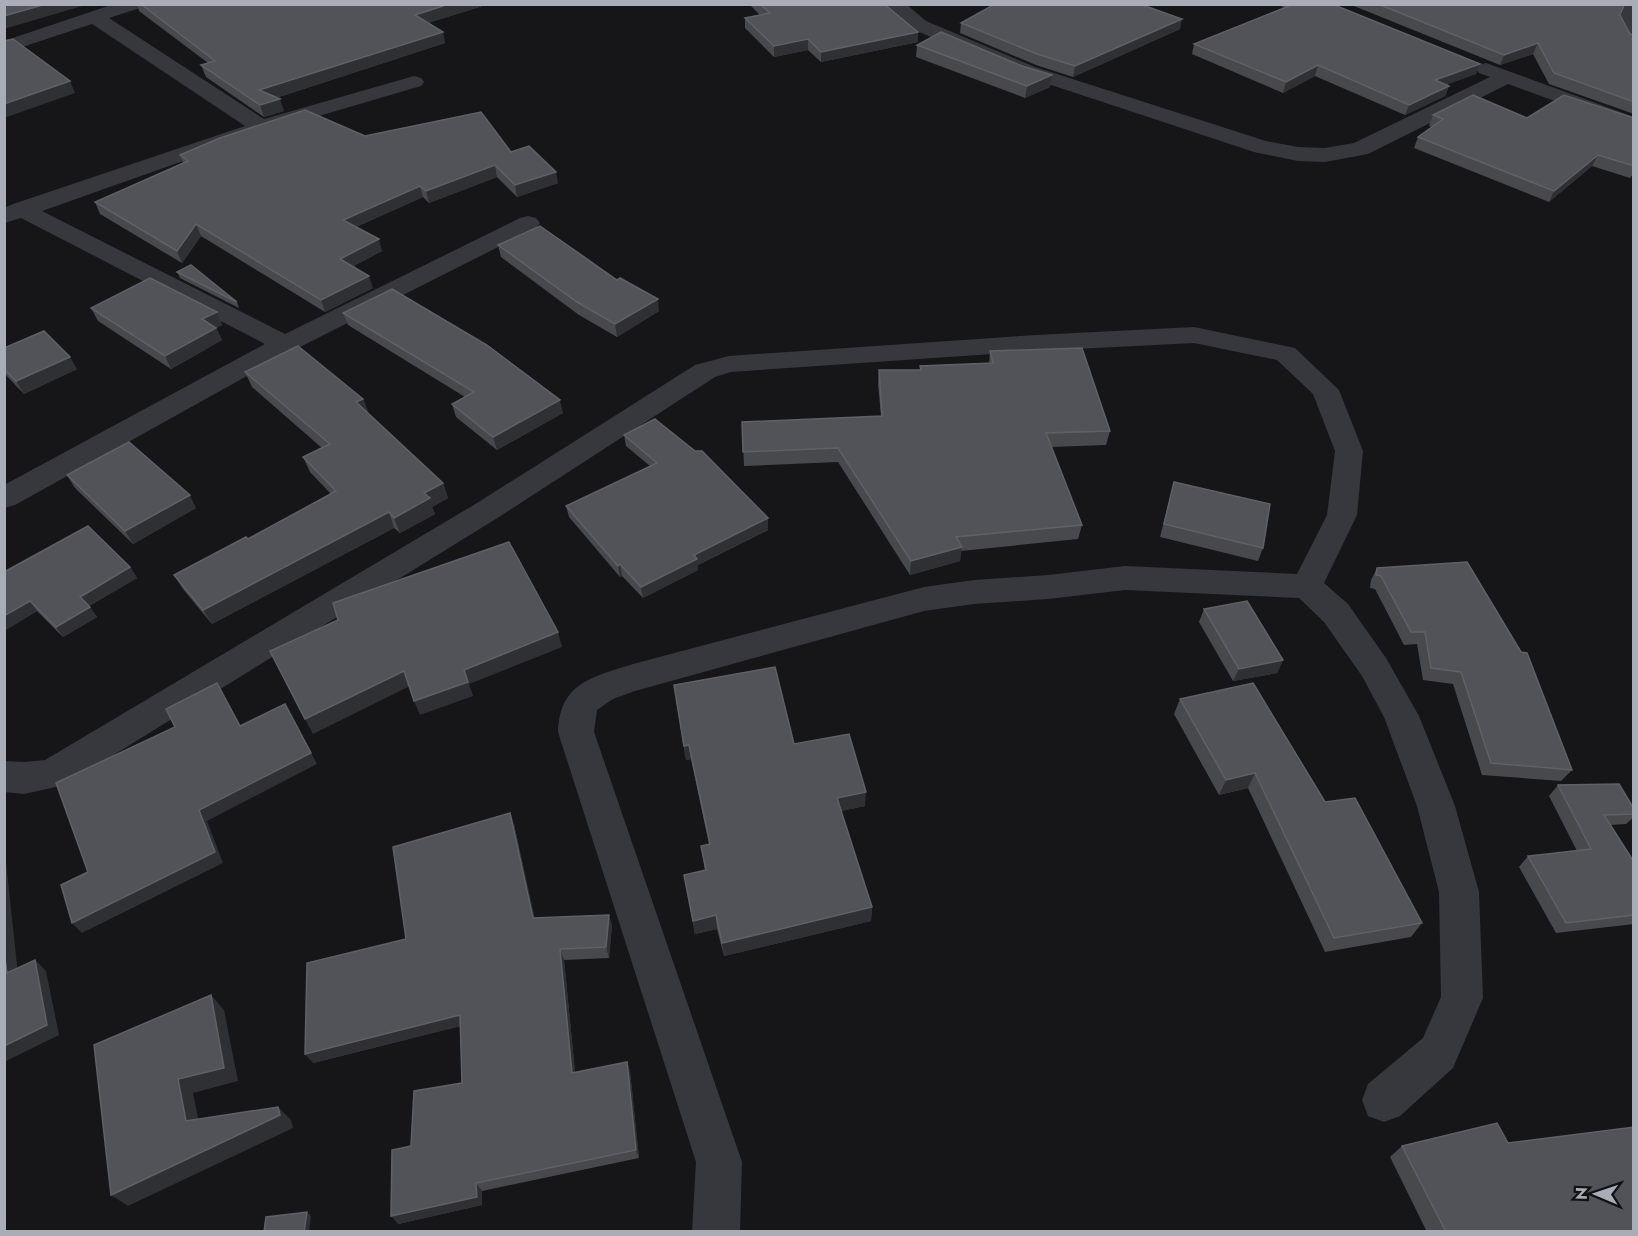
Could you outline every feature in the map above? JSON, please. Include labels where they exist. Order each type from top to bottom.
[{"type":"street","points":[[4,47],[134,4]]},
{"type":"street","points":[[894,4],[919,25],[1028,71],[1262,147],[1299,154],[1325,156],[1360,149],[1506,77]]},
{"type":"street","points":[[1634,6],[1626,24],[1634,39]]},
{"type":"street","points":[[96,18],[261,127]]},
{"type":"street","points":[[1474,64],[1634,124]]},
{"type":"street","points":[[13,213],[261,127],[414,82]]},
{"type":"street","points":[[13,213],[285,344]]},
{"type":"street","points":[[4,498],[285,344],[528,223]]},
{"type":"street","points":[[4,776],[24,778],[52,774],[488,510],[705,371],[729,364],[1036,343],[1194,335],[1286,354],[1325,390],[1349,451],[1342,514],[1306,586]]},
{"type":"street","points":[[716,1232],[719,1162],[576,732],[575,714],[587,695],[633,678],[924,599],[1125,578],[1306,586],[1336,613],[1374,667],[1401,716],[1436,806],[1459,892],[1462,998],[1438,1053],[1384,1100]]},
{"type":"building","points":[[4,4],[46,4],[4,16]]},
{"type":"building","points":[[141,4],[449,4],[415,15],[443,32],[259,90],[280,99],[260,105],[201,65],[215,61]]},
{"type":"building","points":[[760,4],[884,4],[918,32],[821,52],[808,39],[774,46],[745,18],[770,13]]},
{"type":"building","points":[[995,4],[1140,4],[1182,19],[1075,66],[1037,54],[961,23]]},
{"type":"building","points":[[1294,4],[1332,4],[1480,64],[1435,80],[1449,86],[1409,105],[1318,65],[1286,82],[1194,44]]},
{"type":"building","points":[[1378,4],[1625,4],[1620,15],[1630,34],[1634,35],[1634,102],[1554,73],[1538,43],[1504,55]]},
{"type":"building","points":[[941,32],[1022,66],[1052,75],[1027,86],[917,45]]},
{"type":"building","points":[[13,39],[70,81],[4,104],[4,41]]},
{"type":"building","points":[[1473,95],[1527,118],[1564,95],[1634,118],[1634,166],[1598,155],[1554,191],[1418,137],[1443,119],[1433,115]]},
{"type":"building","points":[[305,110],[365,136],[481,112],[511,152],[529,146],[556,172],[515,185],[495,165],[426,191],[420,186],[343,220],[379,239],[340,259],[369,276],[321,300],[196,224],[177,251],[95,202],[188,161],[180,155],[220,138]]},
{"type":"building","points":[[540,226],[617,280],[620,278],[658,299],[615,324],[577,302],[498,245]]},
{"type":"building","points":[[191,265],[237,302],[177,272]]},
{"type":"building","points":[[150,278],[217,312],[202,319],[216,328],[165,356],[91,308]]},
{"type":"building","points":[[392,289],[487,345],[560,400],[493,437],[452,404],[474,392],[343,313]]},
{"type":"building","points":[[44,331],[70,357],[16,381],[4,369],[4,348]]},
{"type":"building","points":[[298,346],[363,399],[356,402],[443,483],[424,493],[430,498],[394,518],[389,512],[203,610],[174,575],[246,537],[248,539],[336,491],[303,457],[330,444],[245,372]]},
{"type":"building","points":[[1082,348],[1110,431],[1046,433],[1082,525],[956,537],[962,547],[911,561],[838,448],[743,452],[742,422],[882,416],[879,370],[921,370],[920,366],[993,363],[990,351]]},
{"type":"building","points":[[655,419],[695,451],[702,451],[768,518],[694,555],[697,559],[641,587],[620,564],[618,566],[566,506],[657,463],[624,435]]},
{"type":"building","points":[[129,442],[190,495],[125,531],[67,475]]},
{"type":"building","points":[[1174,482],[1270,504],[1263,548],[1164,524]]},
{"type":"building","points":[[88,526],[130,567],[80,597],[90,607],[56,627],[30,601],[4,616],[4,572]]},
{"type":"building","points":[[509,542],[558,632],[464,670],[468,682],[414,701],[404,671],[305,719],[270,651],[338,620],[333,603]]},
{"type":"building","points":[[1467,562],[1521,652],[1527,653],[1572,770],[1491,763],[1461,672],[1431,668],[1425,632],[1411,632],[1381,576],[1376,575],[1377,568]]},
{"type":"building","points":[[1247,601],[1283,660],[1239,669],[1204,609]]},
{"type":"building","points":[[775,667],[794,744],[849,734],[866,792],[837,798],[872,907],[722,943],[716,915],[693,921],[684,875],[706,870],[701,846],[710,844],[689,745],[684,746],[674,685]]},
{"type":"building","points":[[217,683],[240,726],[285,704],[311,753],[199,810],[215,852],[72,923],[61,885],[88,872],[56,783],[175,727],[166,709]]},
{"type":"building","points":[[1253,683],[1325,802],[1355,798],[1422,923],[1334,938],[1255,773],[1226,780],[1180,699]]},
{"type":"building","points":[[1619,784],[1634,809],[1634,814],[1604,815],[1634,862],[1634,915],[1566,923],[1528,856],[1591,849],[1558,785]]},
{"type":"building","points":[[510,813],[533,918],[609,915],[606,947],[560,949],[572,1073],[627,1062],[636,1150],[476,1183],[477,1197],[391,1216],[392,1150],[411,1146],[414,1091],[462,1083],[460,1015],[305,1054],[307,963],[406,939],[393,847]]},
{"type":"building","points":[[4,951],[7,973],[35,960],[47,1025],[4,1046]]},
{"type":"building","points":[[211,995],[224,1068],[178,1079],[186,1121],[278,1107],[280,1115],[111,1195],[94,1045]]},
{"type":"building","points":[[1497,1123],[1508,1143],[1634,1127],[1634,1232],[1446,1232],[1402,1146]]},
{"type":"building","points":[[307,1212],[304,1232],[264,1232],[266,1217]]}]
